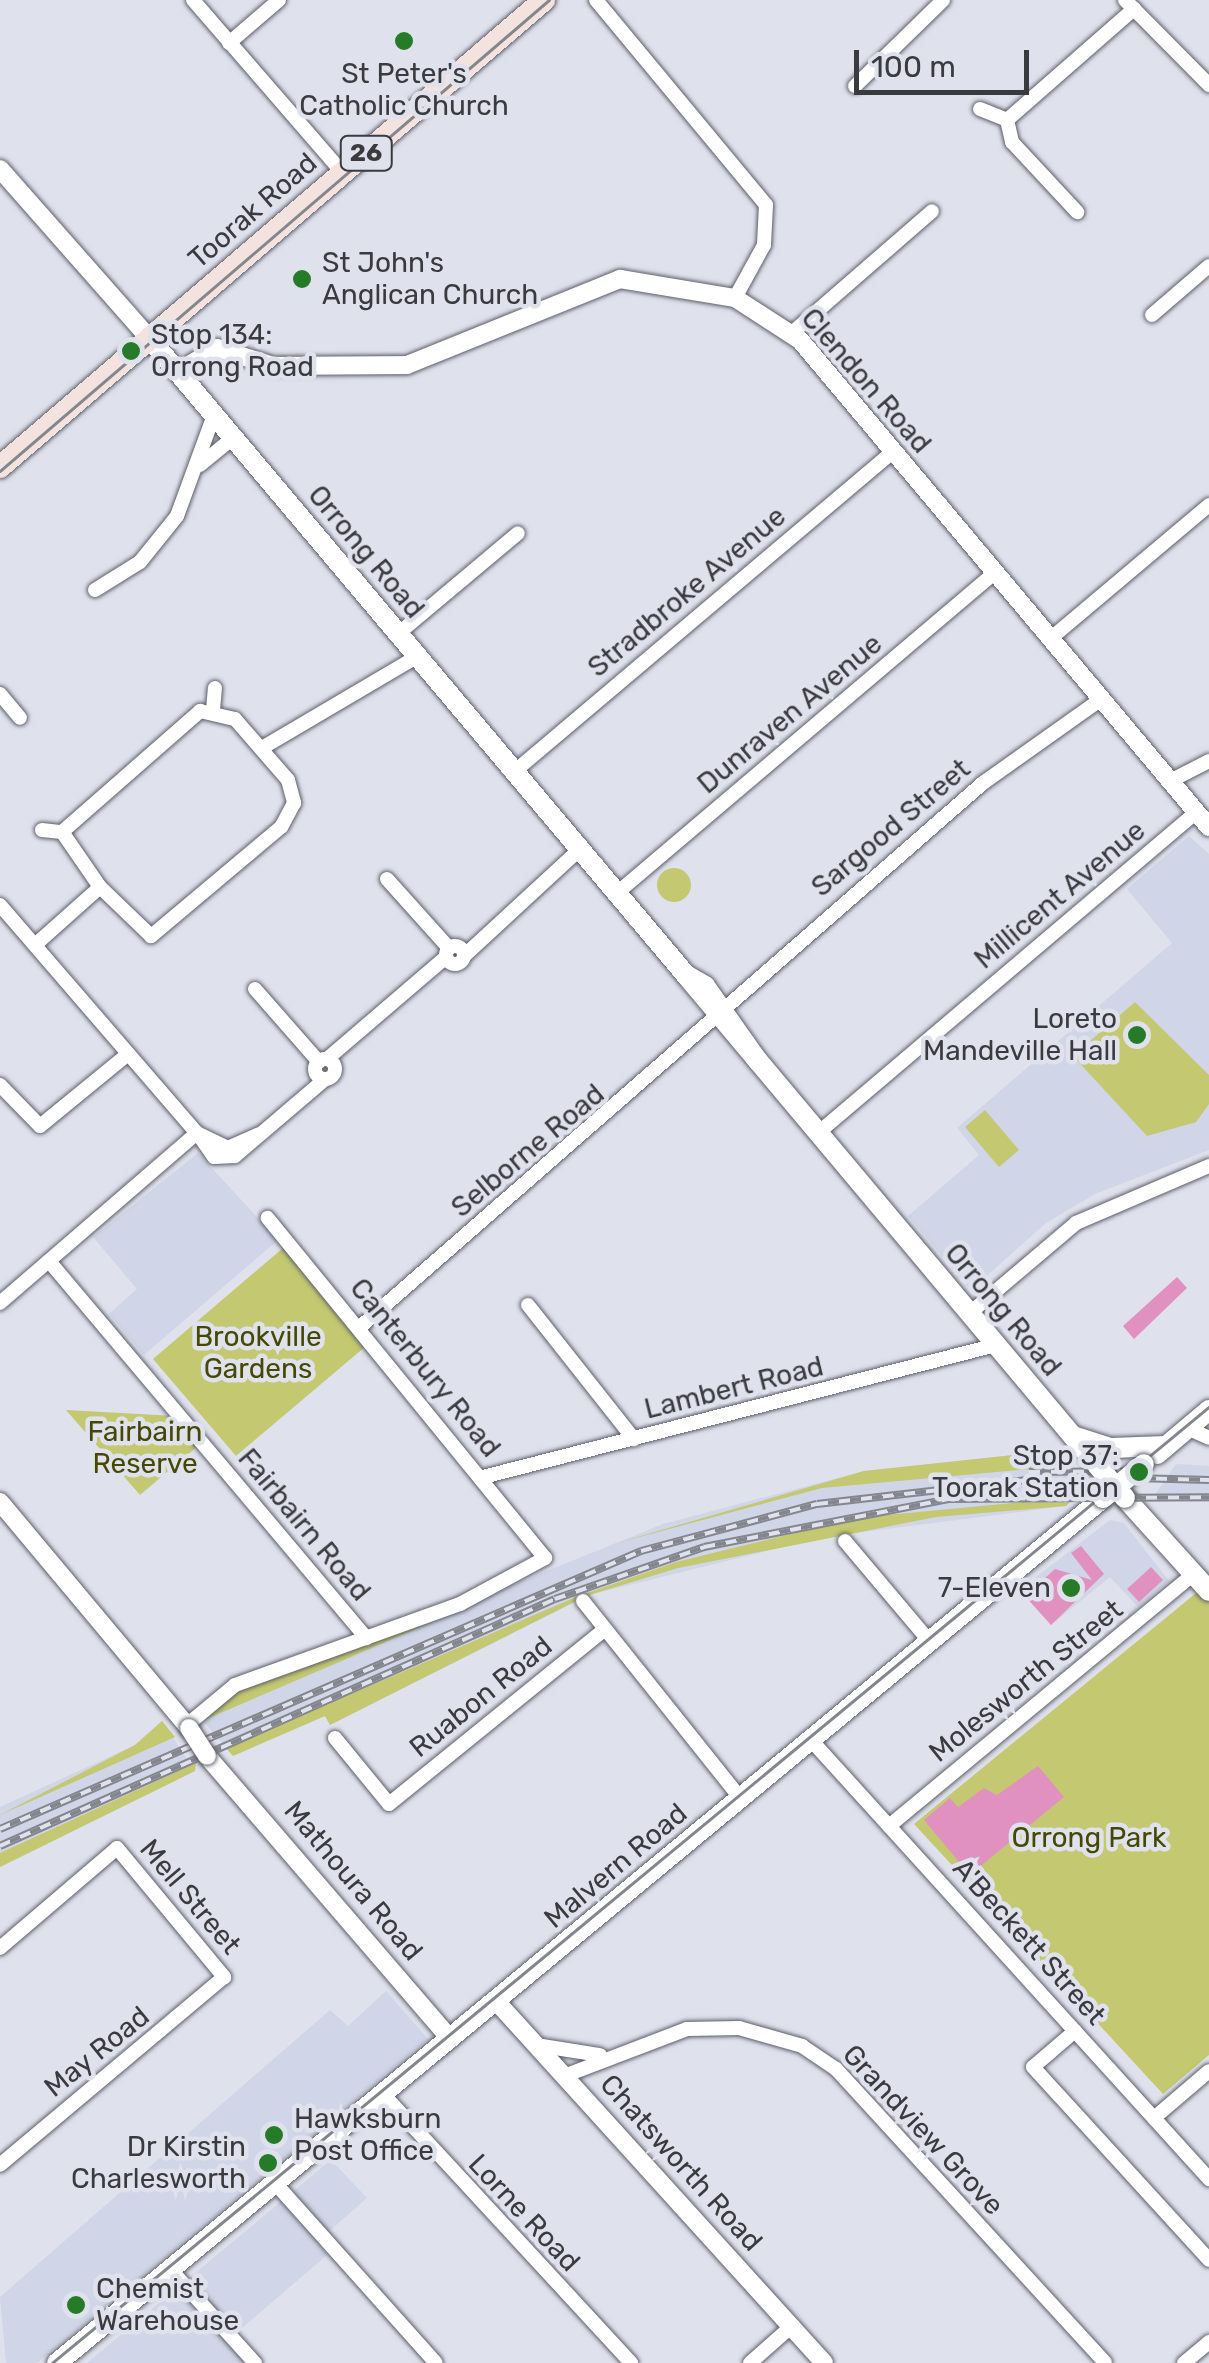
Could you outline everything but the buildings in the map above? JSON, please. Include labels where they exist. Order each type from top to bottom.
[{"type":"main road","name":"Toorak Road","points":[[0,467],[544,0]]},
{"type":"main road","name":"Orrong Road","points":[[150,339],[1097,1464],[1115,1494],[1209,1591]]},
{"type":"main road","name":"Malvern Road","points":[[57,2363],[810,1740],[1115,1494],[1144,1464],[1209,1410]]},
{"type":"main road","points":[[1071,1434],[1117,1448],[1166,1446]]},
{"type":"street","points":[[193,0],[343,172]]},
{"type":"street","points":[[229,43],[280,0]]},
{"type":"street","points":[[596,0],[766,205],[764,245],[735,298]]},
{"type":"street","points":[[855,86],[943,0]]},
{"type":"street","points":[[1007,120],[1130,4],[1209,85]]},
{"type":"street","points":[[980,108],[1007,120]]},
{"type":"street","points":[[1007,120],[1012,142],[1078,212]]},
{"type":"street","name":"Orrong Road","points":[[0,169],[150,339]]},
{"type":"street","points":[[792,332],[932,211]]},
{"type":"street","points":[[1152,315],[1209,266]]},
{"type":"street","name":"Clendon Road","points":[[182,377],[208,350],[229,352],[273,366],[385,369],[458,351],[560,296],[620,280],[735,298],[792,332],[1203,820]]},
{"type":"street","points":[[94,590],[155,546],[200,466],[214,415]]},
{"type":"street","points":[[200,466],[234,437]]},
{"type":"street","name":"Stradbroke Avenue","points":[[514,771],[892,452]]},
{"type":"street","points":[[1050,639],[1209,505]]},
{"type":"street","points":[[399,633],[518,533]]},
{"type":"street","name":"Dunraven Avenue","points":[[617,894],[994,573]]},
{"type":"street","points":[[262,748],[418,656]]},
{"type":"street","points":[[213,710],[215,688]]},
{"type":"street","points":[[0,694],[20,718]]},
{"type":"street","name":"Sargood Street","points":[[719,1014],[982,782],[1101,700]]},
{"type":"street","points":[[213,710],[262,748],[294,804]]},
{"type":"street","points":[[42,830],[62,832],[187,719],[213,710]]},
{"type":"street","points":[[1170,781],[1209,761]]},
{"type":"street","points":[[294,804],[311,805]]},
{"type":"street","points":[[62,832],[100,887],[150,944],[280,827],[294,804]]},
{"type":"street","name":"Millicent Avenue","points":[[818,1132],[1203,820]]},
{"type":"street","points":[[0,904],[198,1133],[228,1148],[259,1134],[297,1100],[324,1068],[580,849]]},
{"type":"street","points":[[387,879],[454,954]]},
{"type":"street","points":[[35,945],[100,887]]},
{"type":"street","points":[[255,989],[324,1068]]},
{"type":"street","name":"Selborne Road","points":[[360,1327],[719,1014]]},
{"type":"street","points":[[0,1085],[40,1126],[128,1054]]},
{"type":"street","points":[[0,1303],[198,1133]]},
{"type":"street","points":[[970,1313],[1076,1223],[1209,1166]]},
{"type":"street","name":"Canterbury Road","points":[[268,1218],[541,1551],[543,1563],[472,1598],[366,1638]]},
{"type":"street","name":"Fairbairn Road","points":[[49,1261],[366,1638]]},
{"type":"street","points":[[528,1305],[634,1439]]},
{"type":"street","name":"Lambert Road","points":[[482,1477],[996,1344]]},
{"type":"street","points":[[1187,1428],[1209,1438]]},
{"type":"street","name":"Mathoura Road","points":[[0,1502],[450,2038]]},
{"type":"street","points":[[845,1540],[930,1642]]},
{"type":"street","name":"Molesworth Street","points":[[889,1826],[1194,1574]]},
{"type":"street","points":[[582,1601],[740,1798]]},
{"type":"street","name":"Ruabon Road","points":[[335,1738],[389,1804],[605,1629]]},
{"type":"street","points":[[190,1729],[235,1684],[366,1638]]},
{"type":"street","name":"A'Beckett Street","points":[[810,1740],[1209,2179]]},
{"type":"street","name":"Mell Street","points":[[0,1948],[117,1848],[224,1977]]},
{"type":"street","name":"May Road","points":[[0,2165],[224,1977]]},
{"type":"street","name":"Chatsworth Road","points":[[496,2001],[824,2363]]},
{"type":"street","name":"Grandview Grove","points":[[564,2076],[600,2055],[711,2027],[763,2033],[815,2053],[1105,2363]]},
{"type":"street","points":[[1076,2031],[1033,2067],[1209,2260]]},
{"type":"street","name":"Grandview Grove","points":[[536,2045],[600,2055]]},
{"type":"street","points":[[1154,2118],[1209,2071]]},
{"type":"street","name":"Lorne Road","points":[[383,2094],[631,2363]]},
{"type":"street","points":[[275,2183],[436,2363]]},
{"type":"street","points":[[170,2270],[256,2363]]},
{"type":"street","points":[[750,2363],[792,2325]]},
{"type":"street","points":[[1184,2363],[1209,2342]]},
{"type":"shaded area","name":"Loreto Mandeville Hall","points":[[1189,836],[1209,854],[1209,1150],[1095,1194],[1046,1223],[971,1290],[908,1216],[979,1155],[957,1128],[1172,943],[1127,889]]},
{"type":"shaded area","points":[[198,1153],[278,1240],[144,1355],[109,1314],[137,1289],[93,1237]]},
{"type":"shaded area","points":[[1061,1450],[1075,1498],[1066,1506],[824,1537],[589,1595],[330,1725],[325,1716],[233,1756],[203,1721],[213,1706],[663,1524],[864,1471]]},
{"type":"shaded area","points":[[1176,1464],[1209,1466],[1209,1502],[1152,1499]]},
{"type":"shaded area","points":[[1110,1520],[1124,1523],[1169,1581],[1138,1607],[1110,1577],[1051,1625],[1019,1590]]},
{"type":"shaded area","points":[[162,1721],[195,1771],[0,1867],[0,1807],[135,1745]]},
{"type":"shaded area","points":[[386,1991],[428,2039],[37,2363],[6,2363],[0,2297],[330,2010],[348,2026]]},
{"type":"shaded area","points":[[331,2160],[367,2198],[317,2242],[327,2255],[227,2341],[245,2363],[87,2363]]},
{"type":"green space","points":[[674,868],[686,873],[691,885],[686,897],[674,902],[662,897],[657,885],[662,873]]},
{"type":"green space","points":[[1135,1002],[1209,1075],[1209,1104],[1196,1122],[1147,1136],[1073,1056]]},
{"type":"green space","points":[[985,1110],[1019,1150],[999,1167],[965,1127]]},
{"type":"green space","name":"Brookville Gardens","points":[[283,1248],[366,1346],[236,1456],[153,1359]]},
{"type":"green space","name":"Fairbairn Reserve","points":[[66,1410],[176,1416],[199,1445],[140,1495]]},
{"type":"green space","points":[[1061,1450],[1072,1465],[822,1488],[617,1543],[864,1471]]},
{"type":"green space","points":[[1075,1497],[1066,1506],[936,1517],[678,1568],[586,1596],[330,1725],[325,1716],[233,1756],[226,1748],[576,1597],[676,1562],[856,1518]]},
{"type":"green space","name":"Orrong Park","points":[[1201,1589],[1209,1597],[1209,2055],[1163,2094],[914,1824]]},
{"type":"green space","points":[[446,1614],[442,1618],[204,1720],[241,1688]]},
{"type":"green space","points":[[162,1721],[175,1737],[0,1815],[135,1745]]},
{"type":"green space","points":[[196,1763],[195,1771],[0,1867],[0,1853]]},
{"type":"tram line","points":[[0,471],[549,0]]},
{"type":"tram line","points":[[52,2363],[1209,1407]]},
{"type":"railway","points":[[1029,1472],[1149,1471]]},
{"type":"railway","points":[[0,1829],[641,1551],[817,1504],[1044,1478]]},
{"type":"railway","points":[[1134,1478],[1209,1480]]},
{"type":"railway","points":[[0,1846],[555,1599],[704,1547],[948,1499],[1209,1497]]},
{"type":"place","name":"St Peter's Catholic Church","points":[[404,41]]},
{"type":"place","name":"St John's Anglican Church","points":[[302,279]]},
{"type":"place","name":"Stop 134: Orrong Road","points":[[131,351]]},
{"type":"place","name":"Loreto Mandeville Hall","points":[[1137,1035]]},
{"type":"place","name":"Stop 37: Toorak Station","points":[[1139,1472]]},
{"type":"place","name":"7-Eleven","points":[[1071,1588]]},
{"type":"place","name":"Hawksburn Post Office","points":[[274,2135]]},
{"type":"place","name":"Dr Kirstin Charlesworth","points":[[268,2163]]},
{"type":"place","name":"Chemist Warehouse","points":[[76,2305]]}]
